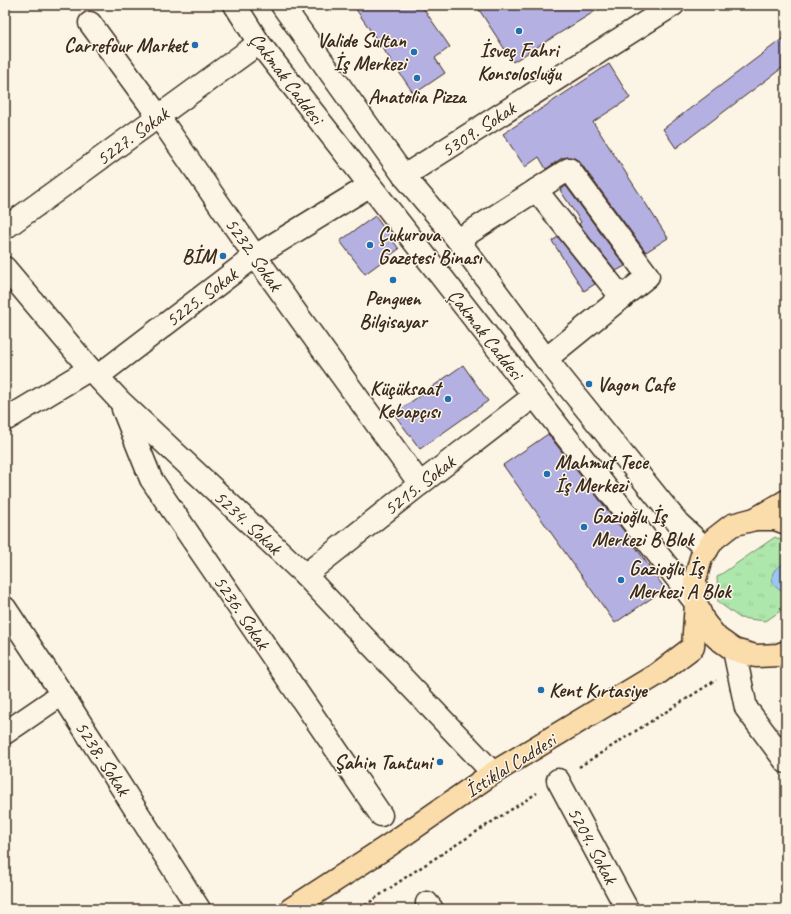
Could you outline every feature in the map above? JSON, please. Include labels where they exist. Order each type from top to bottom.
[{"type":"main road","points":[[786,502],[754,519],[732,525],[714,539],[701,558],[695,580],[696,603],[704,622],[717,638],[734,650],[756,656],[778,655],[786,652]]},
{"type":"main road","points":[[754,519],[775,519],[786,523]]},
{"type":"main road","name":"İstiklal Caddesi","points":[[291,909],[392,843],[493,773],[656,675],[693,647],[696,603]]},
{"type":"street","name":"Çakmak Caddesi","points":[[236,5],[259,43],[696,603]]},
{"type":"street","name":"Çakmak Caddesi","points":[[282,5],[404,176],[458,240],[546,359],[678,523],[707,550]]},
{"type":"street","name":"5309. Sokak","points":[[404,176],[672,5]]},
{"type":"street","name":"5232. Sokak","points":[[90,23],[255,256],[420,484]]},
{"type":"street","name":"5227. Sokak","points":[[5,228],[259,43]]},
{"type":"street","points":[[458,240],[569,169],[648,276],[546,359]]},
{"type":"street","name":"5225. Sokak","points":[[5,420],[94,373],[255,256],[370,186]]},
{"type":"street","points":[[536,190],[622,298]]},
{"type":"street","name":"5234. Sokak","points":[[5,268],[94,373],[120,401],[305,576],[493,773]]},
{"type":"street","name":"5215. Sokak","points":[[305,576],[420,484],[534,396]]},
{"type":"street","name":"5236. Sokak","points":[[120,401],[152,479],[381,815]]},
{"type":"street","name":"5238. Sokak","points":[[5,608],[62,694],[199,909]]},
{"type":"street","points":[[734,650],[746,708],[786,762]]},
{"type":"street","points":[[5,733],[62,694]]},
{"type":"street","name":"5204. Sokak","points":[[558,780],[627,909]]},
{"type":"green space","points":[[775,537],[786,543],[786,607],[766,621],[740,618],[718,602],[717,577]]},
{"type":"water","points":[[786,564],[786,593],[776,587],[772,578],[775,569]]},
{"type":"building","name":"Valide Sultan İş Merkezi","points":[[353,5],[421,5],[450,47],[435,58],[445,73],[414,94]]},
{"type":"building","points":[[476,5],[605,5],[513,62]]},
{"type":"building","points":[[786,36],[786,65],[676,148],[663,129]]},
{"type":"building","points":[[609,64],[630,98],[593,122],[668,238],[646,252],[579,161],[574,158],[562,158],[546,169],[539,157],[525,167],[503,134]]},
{"type":"building","points":[[566,186],[625,266],[616,271],[579,224],[581,222],[560,190]]},
{"type":"building","name":"Çukurova Gazetesi Binası","points":[[375,216],[399,249],[365,274],[340,241]]},
{"type":"building","points":[[558,237],[595,284],[584,291],[552,241]]},
{"type":"building","points":[[463,365],[488,401],[420,449],[394,414]]},
{"type":"building","points":[[548,434],[628,536],[665,589],[615,623],[503,465]]},
{"type":"place","name":"İsveç Fahri Konsolosluğu","points":[[519,31]]},
{"type":"place","name":"Carrefour Market","points":[[195,45]]},
{"type":"place","name":"Valide Sultan İş Merkezi","points":[[414,52]]},
{"type":"place","name":"Anatolia Pizza","points":[[417,78]]},
{"type":"place","name":"Çukurova Gazetesi Binası","points":[[370,245]]},
{"type":"place","name":"BİM","points":[[223,256]]},
{"type":"place","name":"Penguen Bilgisayar","points":[[393,280]]},
{"type":"place","name":"Vagon Cafe","points":[[589,384]]},
{"type":"place","name":"Küçüksaat Kebapçısı","points":[[448,399]]},
{"type":"place","name":"Mahmut Tece İş Merkezi","points":[[547,474]]},
{"type":"place","name":"Gazioğlu İş Merkezi B Blok","points":[[584,527]]},
{"type":"place","name":"Gazioğlu İş Merkezi A Blok","points":[[621,580]]},
{"type":"place","name":"Kent Kırtasiye","points":[[541,690]]},
{"type":"place","name":"Şahin Tantuni","points":[[440,762]]}]
